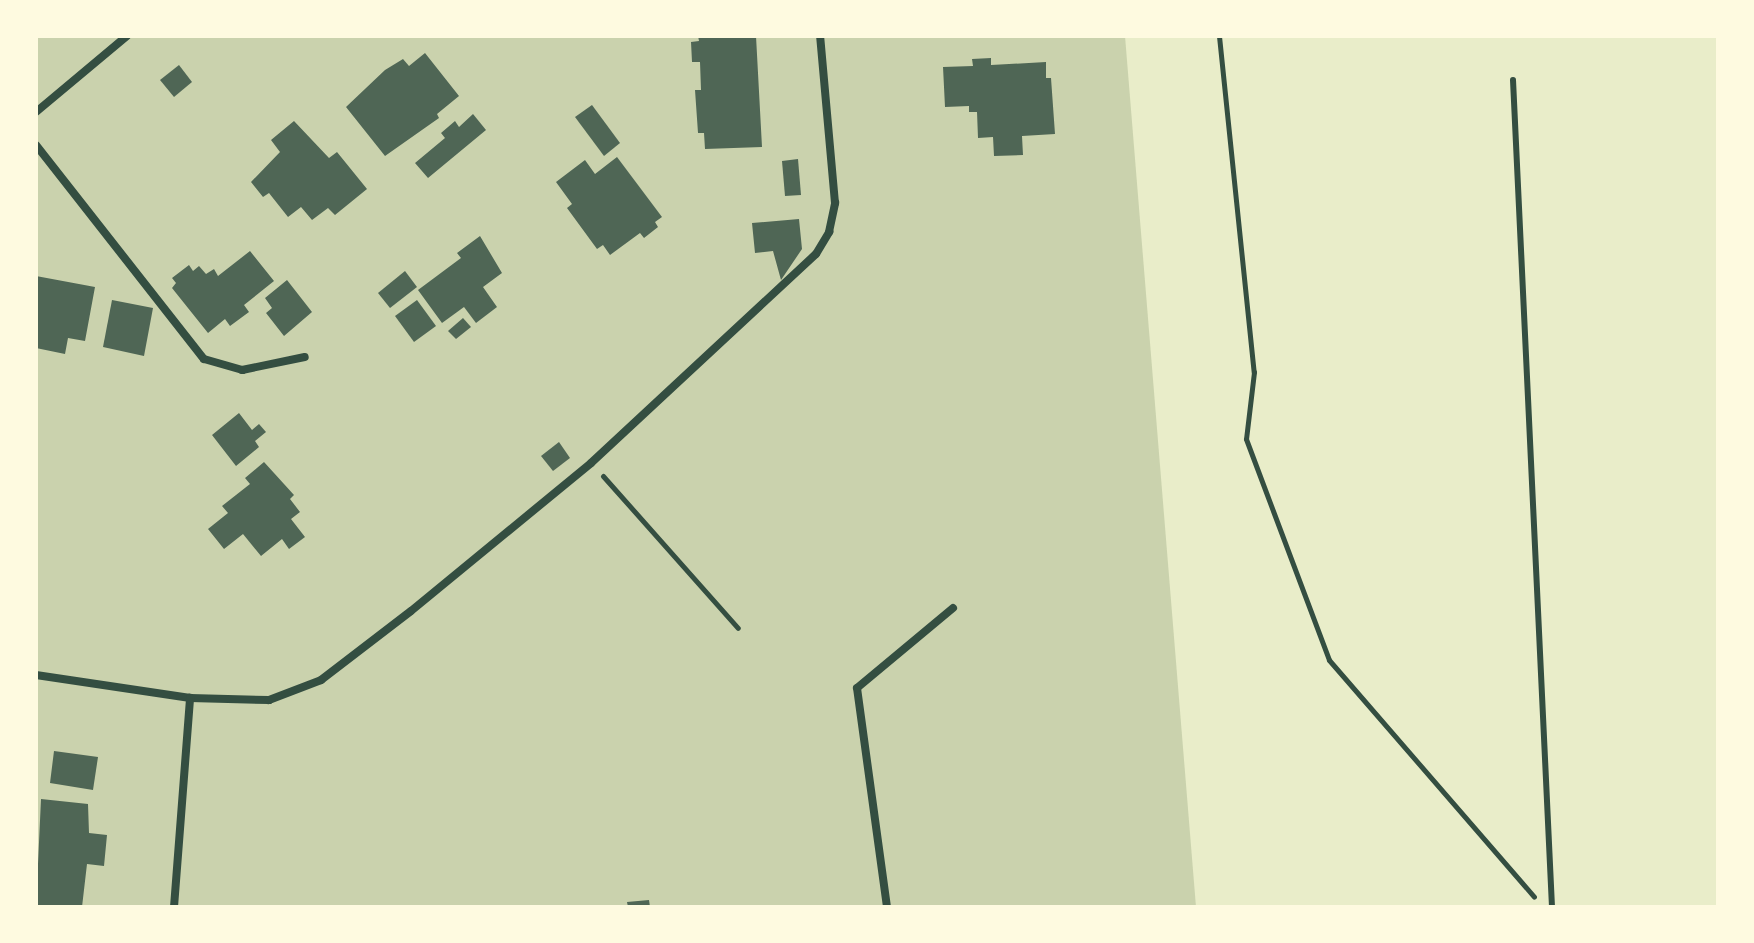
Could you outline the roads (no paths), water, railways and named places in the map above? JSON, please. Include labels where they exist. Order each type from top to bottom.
[{"type":"street","points":[[36,112],[127,36]]},
{"type":"street","points":[[36,675],[190,698],[269,700],[321,680],[591,463],[781,291],[829,232],[835,203],[820,36]]},
{"type":"street","points":[[36,145],[204,359],[242,370],[305,357]]},
{"type":"street","points":[[887,907],[857,688],[953,608]]},
{"type":"street","points":[[174,907],[190,698]]},
{"type":"lane","points":[[1513,80],[1552,907]]}]
